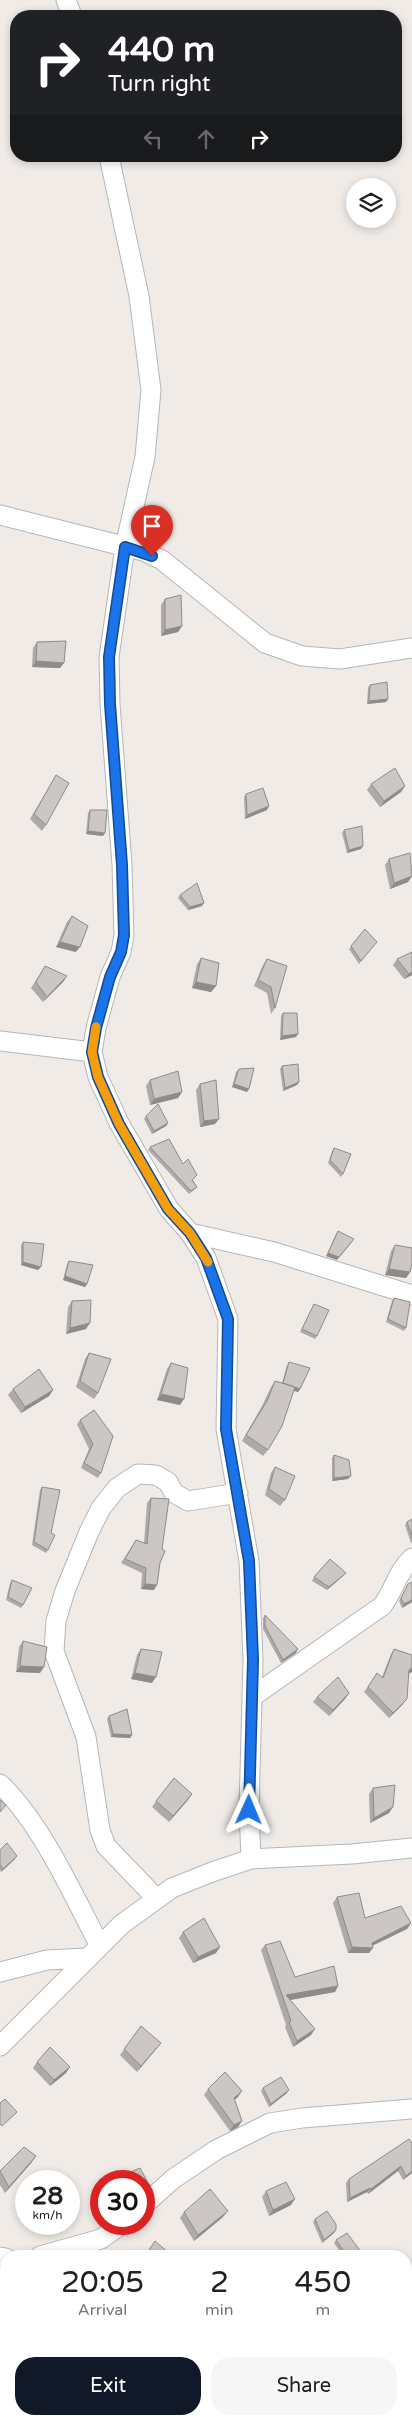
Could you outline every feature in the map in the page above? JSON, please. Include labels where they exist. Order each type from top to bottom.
[{"type":"street","points":[[110,162],[139,296],[151,390],[145,457],[125,547],[109,657],[110,704],[122,865],[124,935],[121,952],[110,977],[96,1028],[92,1052],[98,1077],[119,1124],[168,1209],[190,1233],[206,1258],[228,1319],[226,1429],[249,1561],[253,1660],[249,1810],[250,1859]]},
{"type":"street","points":[[0,515],[143,551],[162,560],[265,643],[302,656],[340,659],[412,648]]},
{"type":"street","points":[[0,1041],[92,1052]]},
{"type":"street","points":[[190,1233],[274,1252],[412,1294]]},
{"type":"street","points":[[156,1898],[106,1846],[100,1830],[86,1737],[54,1651],[56,1621],[65,1591],[89,1532],[101,1508],[117,1488],[138,1474],[156,1475],[168,1482],[174,1493],[188,1501],[238,1493]]},
{"type":"street","points":[[252,1697],[382,1606],[388,1599],[403,1567],[412,1558]]},
{"type":"street","points":[[0,1784],[14,1798],[39,1834],[93,1952]]},
{"type":"street","points":[[0,2046],[122,1924],[172,1888],[250,1859],[352,1854],[412,1848]]},
{"type":"street","points":[[0,1972],[47,1960],[93,1952]]},
{"type":"street","points":[[155,2195],[173,2179],[216,2150],[270,2123],[302,2118],[412,2109]]},
{"type":"street","points":[[62,2250],[101,2239],[107,2235]]},
{"type":"building","points":[[181,595],[182,626],[165,630],[165,599]]},
{"type":"building","points":[[66,641],[64,663],[36,661],[37,642]]},
{"type":"building","points":[[387,682],[388,699],[369,701],[370,685]]},
{"type":"building","points":[[395,768],[405,786],[384,801],[371,784]]},
{"type":"building","points":[[56,775],[69,783],[46,825],[34,814]]},
{"type":"building","points":[[263,788],[269,806],[247,815],[246,794]]},
{"type":"building","points":[[90,810],[107,810],[105,833],[88,831]]},
{"type":"building","points":[[362,826],[363,846],[349,850],[344,830]]},
{"type":"building","points":[[410,853],[412,876],[394,883],[389,859]]},
{"type":"building","points":[[197,883],[204,903],[190,907],[180,895]]},
{"type":"building","points":[[72,916],[88,926],[80,947],[60,942]]},
{"type":"building","points":[[365,929],[377,942],[361,961],[351,946]]},
{"type":"building","points":[[412,952],[412,972],[409,974],[397,959]]},
{"type":"building","points":[[201,958],[219,963],[216,986],[196,982]]},
{"type":"building","points":[[267,959],[287,966],[275,1008],[271,987],[258,980]]},
{"type":"building","points":[[45,966],[67,976],[47,997],[36,982]]},
{"type":"building","points":[[283,1013],[297,1013],[298,1034],[282,1036]]},
{"type":"building","points":[[298,1064],[299,1082],[285,1088],[282,1066]]},
{"type":"building","points":[[254,1068],[249,1089],[234,1084],[239,1069]]},
{"type":"building","points":[[178,1071],[182,1092],[154,1099],[150,1080]]},
{"type":"building","points":[[216,1080],[219,1119],[204,1121],[200,1084]]},
{"type":"building","points":[[158,1104],[168,1123],[154,1131],[146,1116]]},
{"type":"building","points":[[169,1139],[183,1164],[188,1159],[197,1175],[192,1180],[197,1187],[191,1191],[150,1147]]},
{"type":"building","points":[[334,1148],[351,1154],[343,1174],[330,1160]]},
{"type":"building","points":[[338,1231],[354,1239],[339,1257],[328,1253]]},
{"type":"building","points":[[23,1242],[44,1244],[41,1267],[23,1262]]},
{"type":"building","points":[[395,1245],[412,1248],[410,1272],[389,1269]]},
{"type":"building","points":[[69,1261],[93,1265],[87,1284],[65,1276]]},
{"type":"building","points":[[394,1298],[410,1302],[406,1328],[388,1319]]},
{"type":"building","points":[[91,1300],[90,1323],[70,1328],[72,1301]]},
{"type":"building","points":[[314,1304],[329,1310],[317,1336],[302,1329]]},
{"type":"building","points":[[89,1353],[111,1359],[98,1393],[80,1381]]},
{"type":"building","points":[[289,1362],[310,1368],[300,1389],[283,1383]]},
{"type":"building","points":[[171,1363],[188,1368],[184,1399],[161,1394]]},
{"type":"building","points":[[39,1369],[53,1390],[25,1407],[13,1389]]},
{"type":"building","points":[[275,1381],[295,1387],[282,1426],[268,1450],[246,1435],[267,1401]]},
{"type":"building","points":[[94,1410],[113,1436],[101,1473],[84,1463],[93,1444],[80,1420]]},
{"type":"building","points":[[334,1455],[349,1460],[351,1476],[334,1478]]},
{"type":"building","points":[[275,1467],[295,1476],[285,1500],[269,1489]]},
{"type":"building","points":[[42,1487],[60,1490],[51,1533],[55,1535],[48,1550],[34,1542]]},
{"type":"building","points":[[151,1498],[169,1499],[162,1549],[165,1551],[160,1563],[157,1585],[145,1584],[146,1568],[125,1559],[136,1540],[147,1544]]},
{"type":"building","points":[[412,1519],[412,1536],[407,1522]]},
{"type":"building","points":[[330,1559],[346,1573],[329,1587],[314,1577]]},
{"type":"building","points":[[12,1580],[32,1588],[23,1605],[8,1597]]},
{"type":"building","points":[[412,1582],[412,1600],[404,1604],[401,1598],[408,1584]]},
{"type":"building","points":[[265,1615],[298,1649],[283,1660],[265,1626]]},
{"type":"building","points":[[23,1641],[47,1647],[44,1667],[20,1666]]},
{"type":"building","points":[[141,1649],[162,1652],[156,1677],[135,1673]]},
{"type":"building","points":[[394,1649],[412,1655],[412,1668],[409,1670],[407,1699],[393,1713],[368,1687],[377,1673],[383,1678]]},
{"type":"building","points":[[338,1677],[349,1693],[333,1710],[317,1697]]},
{"type":"building","points":[[127,1709],[132,1735],[113,1734],[109,1716]]},
{"type":"building","points":[[174,1778],[192,1794],[173,1816],[156,1801]]},
{"type":"building","points":[[395,1785],[393,1807],[374,1818],[373,1788]]},
{"type":"building","points":[[0,1800],[6,1805],[0,1812]]},
{"type":"building","points":[[7,1843],[17,1856],[3,1869],[0,1864],[0,1850]]},
{"type":"building","points":[[359,1893],[365,1918],[401,1906],[411,1923],[372,1943],[373,1948],[352,1947],[337,1897]]},
{"type":"building","points":[[204,1918],[220,1947],[198,1957],[183,1932]]},
{"type":"building","points":[[280,1941],[295,1977],[334,1966],[338,1986],[286,1995],[315,2029],[297,2041],[289,2022],[291,2021],[265,1945]]},
{"type":"building","points":[[141,2026],[161,2043],[141,2066],[124,2049]]},
{"type":"building","points":[[50,2047],[70,2067],[54,2080],[37,2062]]},
{"type":"building","points":[[225,2072],[242,2091],[234,2098],[242,2121],[234,2125],[208,2089]]},
{"type":"building","points":[[281,2077],[289,2090],[271,2104],[263,2088]]},
{"type":"building","points":[[5,2099],[17,2112],[2,2126],[0,2124],[0,2103]]},
{"type":"building","points":[[409,2139],[412,2143],[412,2171],[406,2176],[401,2166],[371,2189],[350,2198],[349,2179]]},
{"type":"building","points":[[24,2147],[36,2156],[24,2170],[15,2170],[15,2180],[9,2187],[0,2171]]},
{"type":"building","points":[[286,2182],[295,2199],[273,2210],[266,2191]]},
{"type":"building","points":[[210,2189],[228,2211],[198,2235],[184,2212]]},
{"type":"building","points":[[327,2211],[336,2224],[336,2230],[324,2240],[315,2219]]},
{"type":"building","points":[[347,2233],[360,2250],[343,2250],[336,2240]]},
{"type":"building","points":[[155,2241],[165,2250],[149,2250]]},
{"type":"slow traffic","points":[[96,1027],[92,1052],[95,1065],[98,1077],[119,1124],[168,1209],[190,1233],[208,1262]]},
{"type":"route","points":[[152,556],[143,551],[125,547],[109,657],[110,704],[125,914],[121,952],[110,977],[96,1028],[92,1052],[98,1077],[119,1124],[168,1209],[190,1233],[206,1258],[217,1284],[228,1319],[226,1429],[249,1561],[253,1660],[249,1810]]}]
